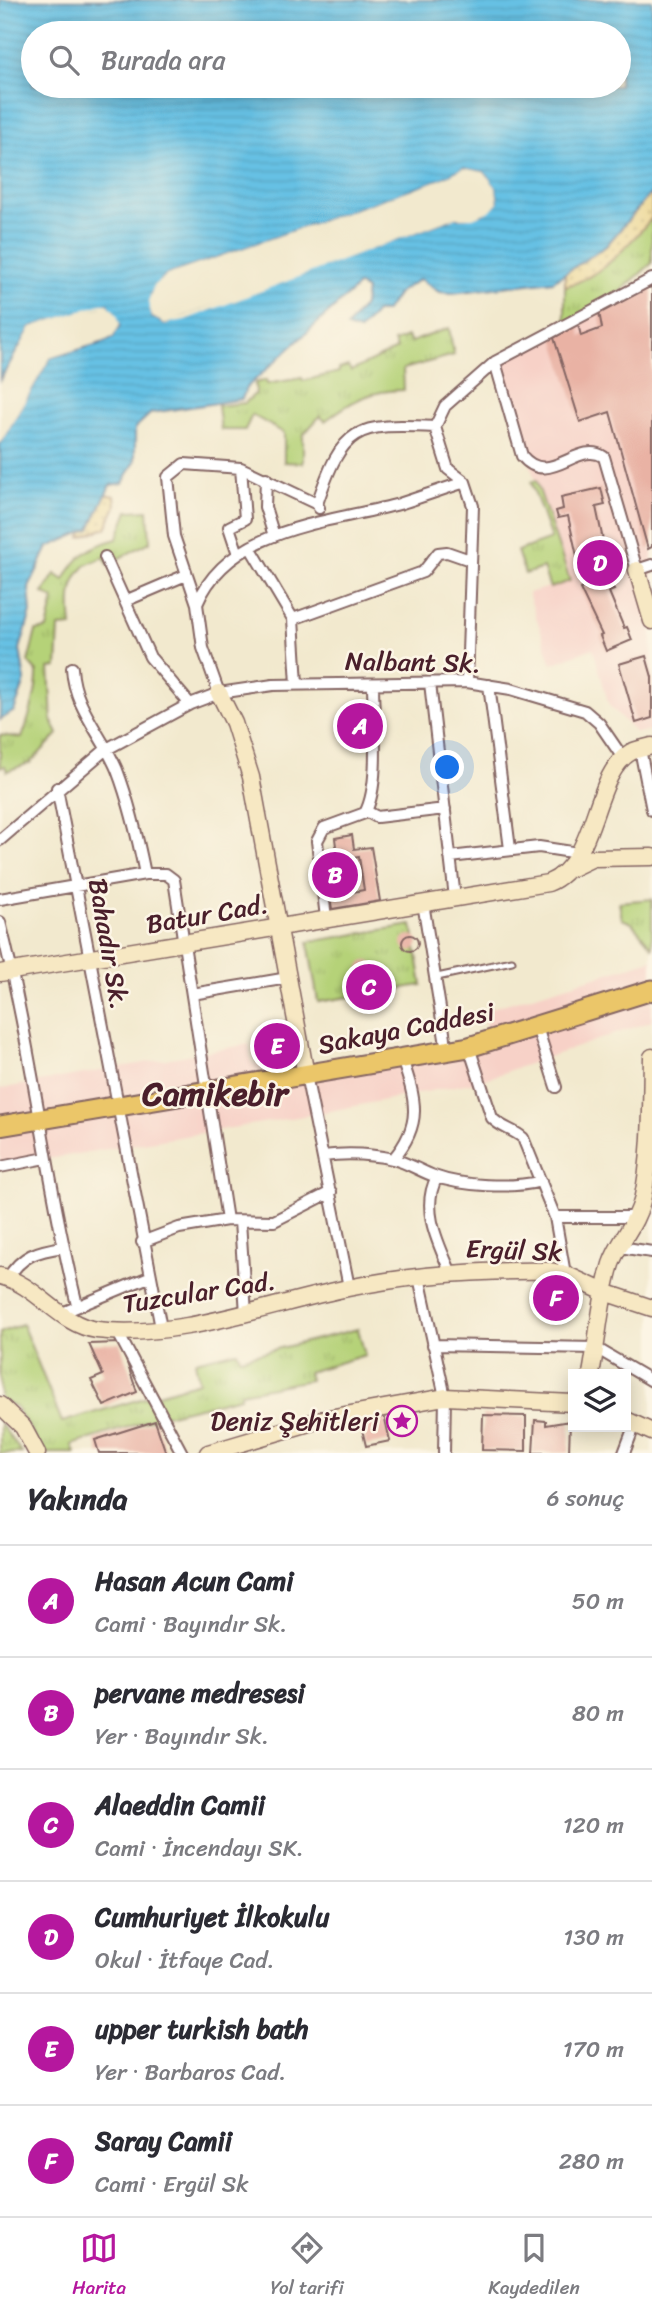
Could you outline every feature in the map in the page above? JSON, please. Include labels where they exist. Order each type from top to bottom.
[{"type":"highway","name":"Sakaya Caddesi","points":[[0,1126],[469,1047],[652,990]]},
{"type":"street","points":[[467,682],[473,506],[465,482],[448,469],[435,427],[445,406],[495,362],[652,279]]},
{"type":"street","points":[[495,362],[522,456],[530,466],[542,469],[589,453],[598,452],[604,457],[645,568],[652,621]]},
{"type":"street","points":[[317,504],[331,463],[343,445],[362,431],[381,424],[435,427]]},
{"type":"street","points":[[324,520],[317,504],[241,468],[200,462],[184,464],[169,477],[174,536],[197,604],[203,648],[245,752],[349,1287]]},
{"type":"street","points":[[239,554],[229,527],[244,519],[241,468]]},
{"type":"street","points":[[266,478],[265,507],[274,536]]},
{"type":"street","points":[[197,604],[214,572],[250,547],[274,536],[324,520],[398,504],[465,482]]},
{"type":"street","points":[[250,547],[293,620],[297,684]]},
{"type":"street","points":[[293,620],[423,572],[438,553],[447,552],[470,560]]},
{"type":"street","points":[[105,557],[150,657],[190,704]]},
{"type":"street","points":[[125,601],[186,575]]},
{"type":"street","points":[[72,668],[75,694],[115,767],[128,804],[145,874]]},
{"type":"street","name":"Nalbant Sk.","points":[[0,840],[57,788],[105,750],[190,704],[219,693],[297,684],[467,682],[489,685],[534,694],[584,711],[600,723],[624,758]]},
{"type":"street","points":[[430,683],[455,898]]},
{"type":"street","points":[[326,918],[318,834],[324,828],[366,811],[371,798],[373,684]]},
{"type":"street","points":[[489,685],[510,849]]},
{"type":"street","points":[[555,879],[578,853],[613,773],[624,758],[646,748],[652,810]]},
{"type":"street","name":"Bahadır Sk.","points":[[57,788],[116,1108],[161,1328]]},
{"type":"street","points":[[366,811],[377,817],[445,809]]},
{"type":"street","points":[[450,857],[549,847],[578,853]]},
{"type":"street","points":[[555,879],[593,858],[652,857]]},
{"type":"street","points":[[0,899],[145,874],[166,874],[174,880],[227,1220]]},
{"type":"street","name":"Batur Cad.","points":[[6,972],[555,879]]},
{"type":"street","points":[[423,902],[447,1051]]},
{"type":"street","points":[[0,922],[6,972],[39,1120],[63,1247],[78,1305]]},
{"type":"street","points":[[192,994],[288,978]]},
{"type":"street","points":[[537,1027],[556,1087]]},
{"type":"street","points":[[469,1047],[492,1118],[499,1126],[515,1131],[523,1138],[555,1217],[565,1274]]},
{"type":"street","points":[[592,1369],[604,1292],[620,1247],[636,1217],[649,1175],[652,1057]]},
{"type":"street","points":[[393,1159],[412,1132],[415,1117],[415,1102],[402,1059]]},
{"type":"street","points":[[323,1156],[347,1153],[393,1159],[437,1177],[523,1187],[541,1181]]},
{"type":"street","points":[[0,1167],[46,1158]]},
{"type":"street","points":[[437,1177],[429,1199],[431,1217],[451,1273]]},
{"type":"street","points":[[142,1242],[179,1228],[227,1220],[274,1221],[331,1192]]},
{"type":"street","points":[[555,1217],[636,1217]]},
{"type":"street","points":[[240,1221],[246,1314]]},
{"type":"street","points":[[4,1277],[27,1255],[63,1247]]},
{"type":"street","points":[[620,1247],[652,1252]]},
{"type":"street","name":"Ergül Sk","points":[[419,1278],[451,1273],[533,1270],[565,1274],[604,1292],[652,1308]]},
{"type":"street","name":"Tuzcular Cad.","points":[[4,1277],[82,1327],[117,1331],[161,1328],[246,1314],[349,1287],[419,1278]]},
{"type":"street","points":[[62,1313],[149,1277]]},
{"type":"street","points":[[419,1278],[445,1397],[444,1453]]},
{"type":"street","points":[[117,1331],[182,1453]]},
{"type":"street","points":[[433,1345],[596,1348],[652,1381]]},
{"type":"street","points":[[208,1453],[323,1419],[445,1397],[568,1403]]},
{"type":"street","points":[[0,1405],[23,1427],[37,1453]]},
{"type":"street","points":[[631,1422],[652,1432]]},
{"type":"street","points":[[624,1453],[629,1432]]},
{"type":"lane","points":[[640,284],[652,273]]},
{"type":"lane","points":[[437,977],[512,961]]},
{"type":"shaded area","points":[[652,279],[652,730],[636,733],[609,705],[593,648],[552,664],[528,593],[570,581],[495,362]]},
{"type":"shaded area","points":[[652,960],[652,1021],[480,1081],[315,1114],[0,1167],[0,1089],[249,1044],[252,1063],[302,1055],[305,1074],[490,1041],[482,1011]]},
{"type":"green space","points":[[652,218],[652,263],[604,306],[565,326],[565,286],[602,268]]},
{"type":"green space","points":[[449,328],[454,355],[403,369],[404,390],[381,392],[362,398],[325,421],[320,416],[303,435],[303,463],[284,462],[284,433],[252,415],[245,430],[221,430],[218,406],[245,403],[256,393],[255,383],[266,380],[267,384],[302,378],[303,381],[339,372],[339,369],[348,366],[351,371],[397,349],[394,342],[407,337],[411,342]]},
{"type":"green space","points":[[536,480],[570,581],[550,588],[543,568],[525,574],[517,551],[551,539],[531,482]]},
{"type":"green space","points":[[148,510],[150,542],[108,564],[104,557],[88,564],[75,580],[71,603],[72,626],[59,627],[57,667],[49,668],[52,721],[58,734],[30,763],[7,771],[5,766],[0,767],[0,735],[22,738],[27,723],[37,679],[37,672],[28,662],[36,631],[47,629],[54,599],[43,593],[55,574],[64,580],[79,558],[100,545],[117,539],[128,511]]},
{"type":"green space","points":[[652,899],[652,947],[632,923],[622,919],[619,902]]},
{"type":"green space","points":[[412,925],[422,985],[318,1002],[308,942]]},
{"type":"green space","points":[[22,1324],[62,1422],[199,1382],[195,1361],[237,1351],[240,1358],[358,1329],[365,1355],[308,1372],[310,1380],[240,1393],[240,1397],[162,1416],[72,1445],[75,1453],[44,1453],[16,1407],[0,1399],[0,1333]]},
{"type":"green space","points":[[0,1423],[22,1453],[0,1453]]},
{"type":"sand","points":[[652,192],[652,218],[633,239],[602,268],[565,286],[565,273],[606,246]]},
{"type":"sand","points":[[97,493],[115,496],[116,506],[106,528],[81,537]]},
{"type":"water","points":[[0,0],[652,0],[652,192],[606,246],[553,281],[452,293],[439,292],[420,279],[398,293],[385,312],[376,312],[359,331],[347,327],[364,305],[366,290],[359,285],[246,388],[242,399],[151,413],[135,428],[135,461],[123,483],[110,485],[90,529],[48,547],[29,587],[31,612],[20,649],[25,681],[14,711],[0,720],[0,444],[50,358],[105,342],[113,337],[120,325],[108,304],[31,327],[0,380]],"holes":[[[463,168],[484,172],[496,188],[498,201],[483,213],[473,217],[454,218],[165,324],[152,317],[152,293],[167,275],[441,179]]]},
{"type":"pier","points":[[463,168],[484,172],[496,187],[498,202],[490,211],[473,218],[454,218],[185,320],[165,324],[152,317],[148,302],[154,285],[167,275],[441,179]],"holes":[[[463,172],[482,175],[493,189],[494,200],[487,208],[473,214],[453,214],[184,316],[166,321],[155,314],[152,302],[157,287],[169,278],[442,183]]]},
{"type":"pier","points":[[108,304],[117,314],[120,325],[113,337],[50,358],[0,444],[0,438],[48,356],[104,339],[116,324],[106,307],[101,307],[34,330],[0,384],[31,327]]},
{"type":"building","points":[[652,287],[652,547],[648,549],[610,412],[580,422],[554,338],[578,324],[581,336],[602,328],[599,312],[640,290]]},
{"type":"building","points":[[601,488],[605,505],[596,507],[607,559],[579,565],[568,516],[558,518],[556,511],[563,509],[561,497]]},
{"type":"building","points":[[608,577],[614,590],[609,592],[632,640],[606,651],[600,636],[602,635],[580,589]]},
{"type":"building","points":[[646,656],[652,677],[652,718],[636,723],[619,664]]},
{"type":"building","points":[[352,717],[368,717],[368,736],[352,736]]},
{"type":"building","points":[[352,835],[354,849],[371,847],[380,901],[332,909],[323,856],[337,854],[335,838]],"holes":[[[359,857],[364,890],[347,893],[342,860]]]},
{"type":"building","points":[[410,935],[416,937],[416,949],[410,951],[404,949],[402,943],[404,937]]},
{"type":"building","points":[[367,961],[373,963],[373,975],[367,977],[361,975],[359,969],[361,963]]},
{"type":"building","points":[[546,1283],[567,1284],[566,1313],[545,1312]]},
{"type":"building","points":[[120,1343],[137,1392],[104,1406],[91,1380],[103,1375],[89,1344]]},
{"type":"building","points":[[384,1415],[390,1441],[366,1446],[360,1421]]},
{"type":"building","points":[[483,1415],[526,1416],[526,1451],[482,1450]]},
{"type":"building","points":[[535,1420],[546,1421],[546,1425],[568,1421],[569,1453],[533,1453]]},
{"type":"building","points":[[155,1421],[166,1453],[99,1453],[95,1440]]},
{"type":"place","name":"Cumhuriyet İlkokulu","points":[[600,563]]},
{"type":"place","name":"Hasan Acun Cami","points":[[360,726]]},
{"type":"place","name":"pervane medresesi","points":[[335,875]]},
{"type":"place","name":"Alaeddin Camii","points":[[369,987]]},
{"type":"place","name":"upper turkish bath","points":[[277,1046]]},
{"type":"place","name":"Saray Camii","points":[[556,1298]]},
{"type":"place","name":"Deniz Şehitleri","points":[[402,1421]]},
{"type":"district","name":"Camikebir","points":[[215,1093]]}]
